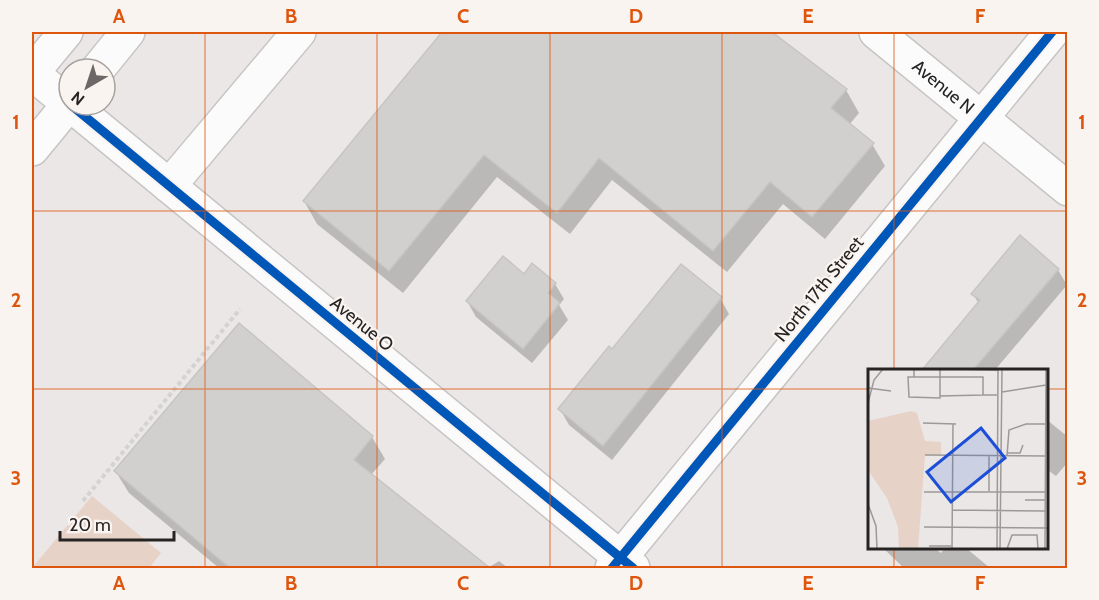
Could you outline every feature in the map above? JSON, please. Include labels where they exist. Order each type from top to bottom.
[{"type":"street","points":[[32,73],[66,32]]},
{"type":"street","points":[[108,57],[128,32]]},
{"type":"street","points":[[169,186],[299,32]]},
{"type":"street","name":"Avenue N","points":[[876,32],[1068,189]]},
{"type":"street","name":"North 17th Street","points":[[622,565],[981,117],[1052,32]]},
{"type":"street","name":"Avenue O","points":[[32,73],[57,93]]},
{"type":"street","points":[[32,149],[59,117]]},
{"type":"street","name":"Avenue O","points":[[86,117],[622,565]]},
{"type":"path","points":[[83,501],[240,309]]},
{"type":"shaded area","points":[[92,496],[161,553],[149,568],[32,568]]},
{"type":"building","points":[[442,32],[772,32],[847,89],[831,108],[874,143],[812,217],[770,182],[713,251],[599,158],[557,213],[484,155],[389,271],[303,201]]},
{"type":"building","points":[[1020,235],[1059,269],[974,369],[923,369],[980,300],[971,294]]},
{"type":"building","points":[[503,256],[524,274],[532,263],[556,283],[548,293],[560,303],[523,349],[466,301]]},
{"type":"building","points":[[681,264],[722,297],[603,446],[558,409],[609,346],[612,349]]},
{"type":"building","points":[[239,323],[373,436],[354,460],[490,568],[230,568],[114,471]]},
{"type":"cycle path","points":[[612,568],[1052,32]]},
{"type":"cycle path","points":[[86,117],[633,568]]}]
